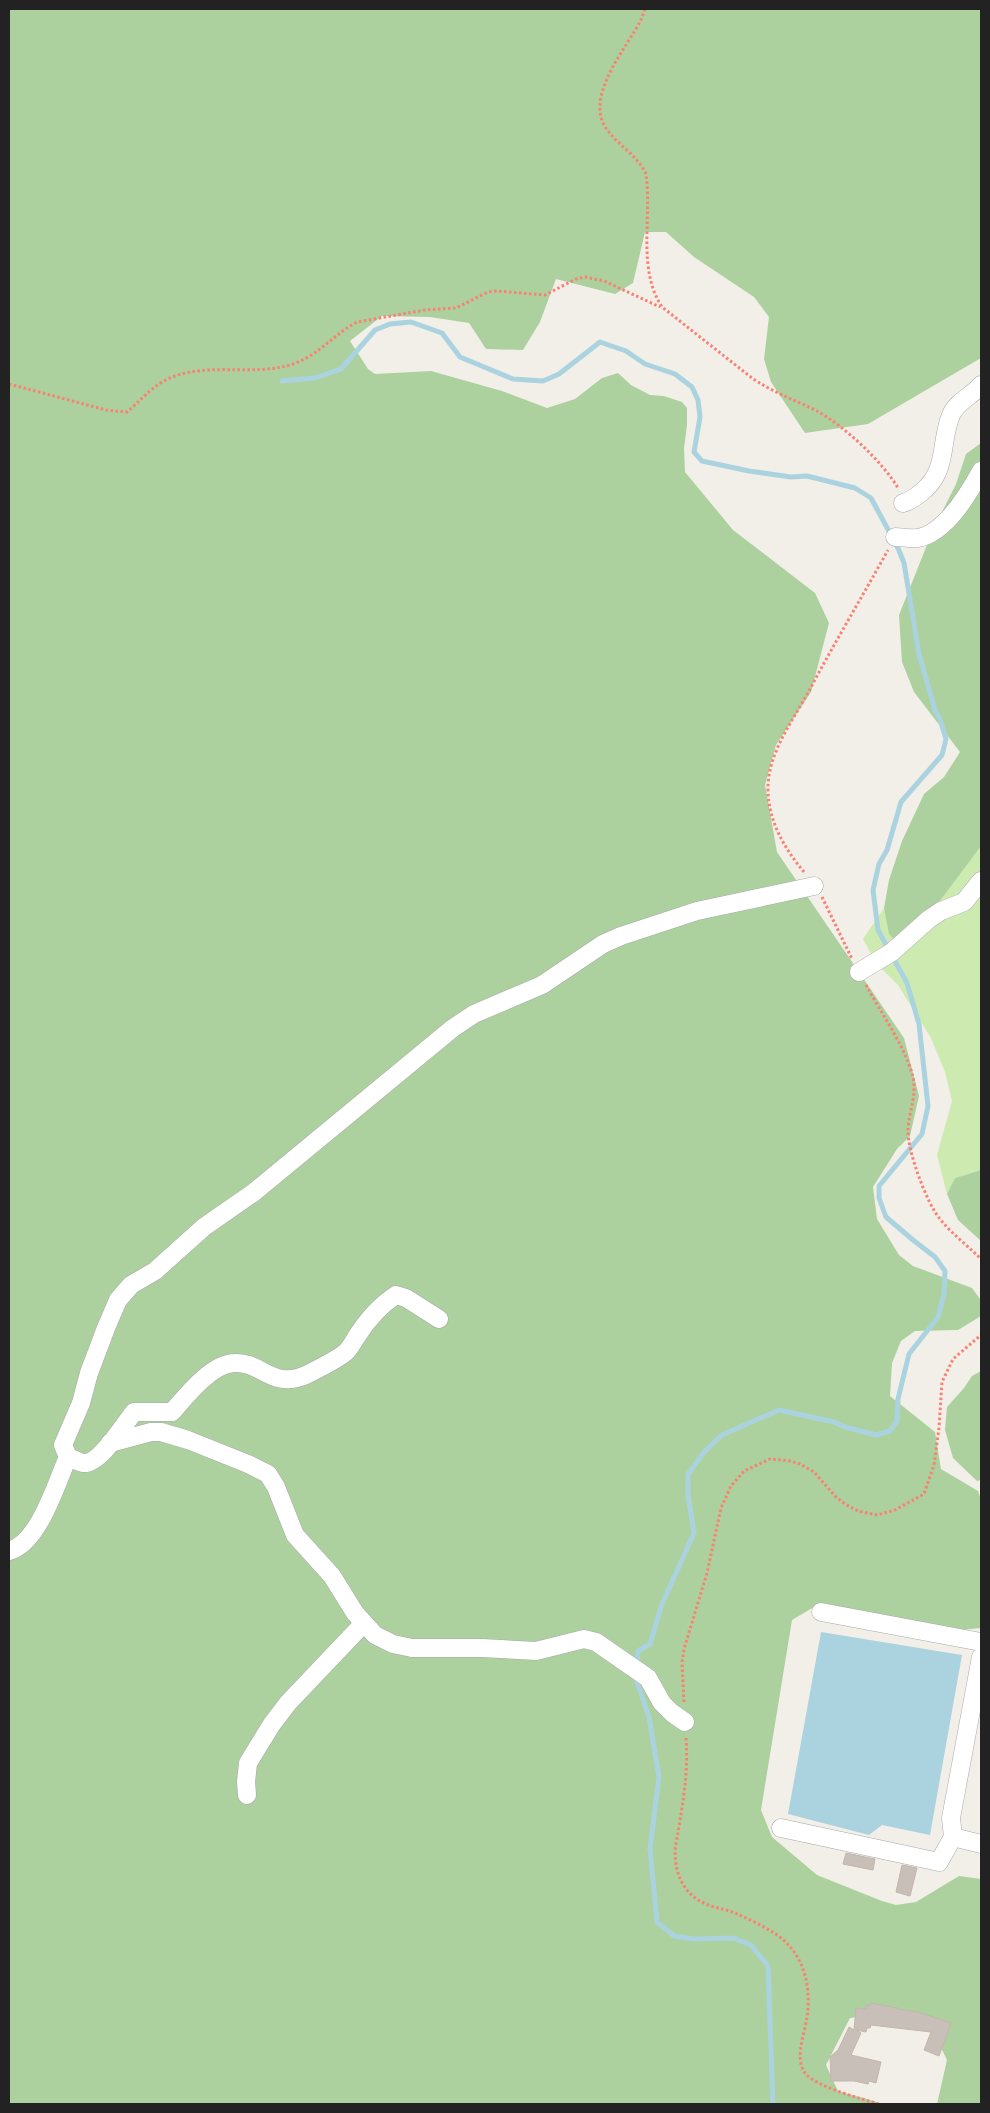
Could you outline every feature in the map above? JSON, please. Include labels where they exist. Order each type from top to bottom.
[{"type":"street","points":[[903,503],[915,498],[928,487],[935,477],[940,464],[950,416],[957,406],[981,385]]},
{"type":"street","points":[[895,536],[918,538],[935,530],[964,501],[981,471]]},
{"type":"street","points":[[859,972],[892,952],[929,919],[941,911],[964,902],[981,881]]},
{"type":"street","points":[[439,1319],[406,1298],[396,1295],[377,1309],[346,1352],[306,1375],[291,1380],[278,1379],[241,1363],[232,1362],[202,1379],[172,1412],[134,1412],[102,1453],[93,1460],[83,1463],[68,1456],[63,1445],[81,1403],[93,1364],[118,1300],[131,1285],[156,1270],[204,1227],[260,1187],[453,1028],[474,1014],[542,985],[604,944],[621,936],[697,911],[814,886]]},
{"type":"street","points":[[110,1443],[151,1432],[161,1432],[214,1450],[268,1474],[276,1487],[295,1535],[332,1576],[355,1613],[375,1635],[393,1644],[412,1648],[536,1650],[584,1639],[596,1642],[648,1678],[662,1703],[685,1722]]},
{"type":"street","points":[[9,1552],[22,1544],[36,1529],[68,1456]]},
{"type":"street","points":[[821,1612],[981,1642]]},
{"type":"street","points":[[247,1795],[248,1763],[272,1724],[288,1703],[364,1623]]},
{"type":"street","points":[[781,1828],[939,1862],[953,1837],[951,1818],[981,1657]]},
{"type":"street","points":[[953,1837],[981,1844]]},
{"type":"path","points":[[645,9],[641,20],[603,86],[601,108],[604,124],[641,162],[646,174],[649,270],[651,286],[662,308]]},
{"type":"path","points":[[9,384],[106,410],[127,412],[163,382],[179,376],[198,371],[260,369],[292,364],[314,354],[347,327],[357,322],[416,312],[456,308],[488,292],[510,291],[545,295],[576,279],[585,277],[604,281],[662,308],[766,388],[798,402],[832,421],[883,467],[897,486],[903,503]]},
{"type":"path","points":[[895,536],[777,750],[770,772],[768,787],[771,813],[776,828],[790,855],[814,886],[910,1069],[915,1088],[908,1130],[909,1142],[928,1200],[940,1219],[981,1259]]},
{"type":"path","points":[[878,2104],[821,2084],[810,2078],[803,2068],[801,2059],[807,2017],[808,1986],[802,1966],[786,1941],[737,1914],[696,1900],[685,1890],[681,1883],[675,1860],[675,1850],[686,1787],[687,1756],[682,1663],[684,1649],[707,1573],[721,1508],[731,1486],[744,1471],[770,1459],[800,1464],[814,1472],[836,1497],[858,1511],[876,1515],[888,1513],[924,1494],[934,1465],[942,1382],[953,1359],[981,1335]]},
{"type":"green space","points":[[9,9],[981,9],[981,358],[868,424],[805,433],[771,382],[764,359],[769,317],[754,297],[694,257],[666,232],[645,232],[633,283],[615,294],[556,279],[540,322],[523,350],[486,349],[469,323],[430,317],[382,316],[350,341],[368,369],[375,374],[431,371],[502,391],[547,408],[575,399],[602,378],[618,373],[631,385],[650,395],[664,396],[682,402],[687,408],[684,448],[685,472],[733,530],[815,593],[829,623],[811,692],[776,745],[765,785],[777,852],[904,1038],[919,1096],[910,1136],[897,1149],[873,1187],[877,1219],[899,1255],[913,1266],[972,1288],[980,1299],[981,1316],[958,1330],[915,1331],[901,1341],[892,1363],[890,1396],[935,1432],[941,1469],[978,1491],[981,1499],[981,1628],[941,1632],[819,1604],[792,1620],[761,1810],[772,1837],[817,1875],[882,1901],[896,1905],[916,1902],[959,1876],[981,1879],[981,2104],[937,2104],[947,2060],[929,2023],[891,2012],[850,2018],[826,2065],[838,2091],[884,2104],[9,2104]]},
{"type":"green space","points":[[981,443],[981,846],[912,938],[898,944],[889,934],[884,908],[889,880],[902,841],[924,794],[944,777],[960,752],[914,692],[902,662],[899,615],[933,530],[956,484],[966,454]]},
{"type":"green space","points":[[981,846],[981,1170],[955,1178],[947,1194],[937,1155],[952,1101],[945,1072],[931,1038],[898,985],[876,963],[863,939],[884,908],[890,934],[952,883]]},
{"type":"green space","points":[[981,1170],[981,1241],[958,1220],[947,1194],[955,1178]]},
{"type":"green space","points":[[981,1371],[981,1480],[977,1481],[953,1458],[945,1430],[947,1407],[972,1376]]},
{"type":"water","points":[[821,1632],[962,1655],[930,1835],[882,1825],[869,1835],[788,1814]]},
{"type":"building","points":[[846,1853],[875,1859],[873,1870],[843,1864]]},
{"type":"building","points":[[902,1865],[917,1868],[910,1896],[896,1892]]},
{"type":"building","points":[[871,2003],[918,2012],[951,2023],[939,2056],[924,2050],[931,2032],[871,2025],[870,2028],[867,2028],[866,2032],[856,2030],[861,2033],[851,2055],[881,2062],[876,2083],[869,2081],[868,2084],[854,2081],[831,2081],[830,2057],[838,2050],[849,2027],[854,2030],[856,2008],[866,2009],[866,2005]]},
{"type":"waterway","points":[[282,381],[315,378],[341,369],[375,330],[390,324],[411,322],[442,333],[460,357],[513,379],[543,381],[559,374],[600,342],[626,351],[645,364],[675,374],[692,387],[698,400],[700,417],[694,452],[702,461],[749,471],[791,477],[807,476],[855,488],[871,498],[904,563],[919,654],[935,710],[946,739],[942,755],[901,802],[887,850],[879,864],[873,890],[878,930],[907,983],[919,1024],[928,1106],[922,1134],[879,1186],[879,1198],[886,1217],[935,1257],[945,1271],[944,1294],[938,1317],[909,1354],[898,1399],[897,1421],[890,1431],[876,1435],[845,1427],[834,1422],[779,1410],[722,1435],[704,1452],[688,1474],[688,1495],[694,1533],[662,1604],[650,1644],[638,1651],[637,1666]]},
{"type":"waterway","points":[[637,1675],[637,1682],[649,1717],[659,1777],[650,1849],[657,1922],[674,1936],[694,1939],[733,1938],[751,1945],[768,1966],[773,2104]]}]
